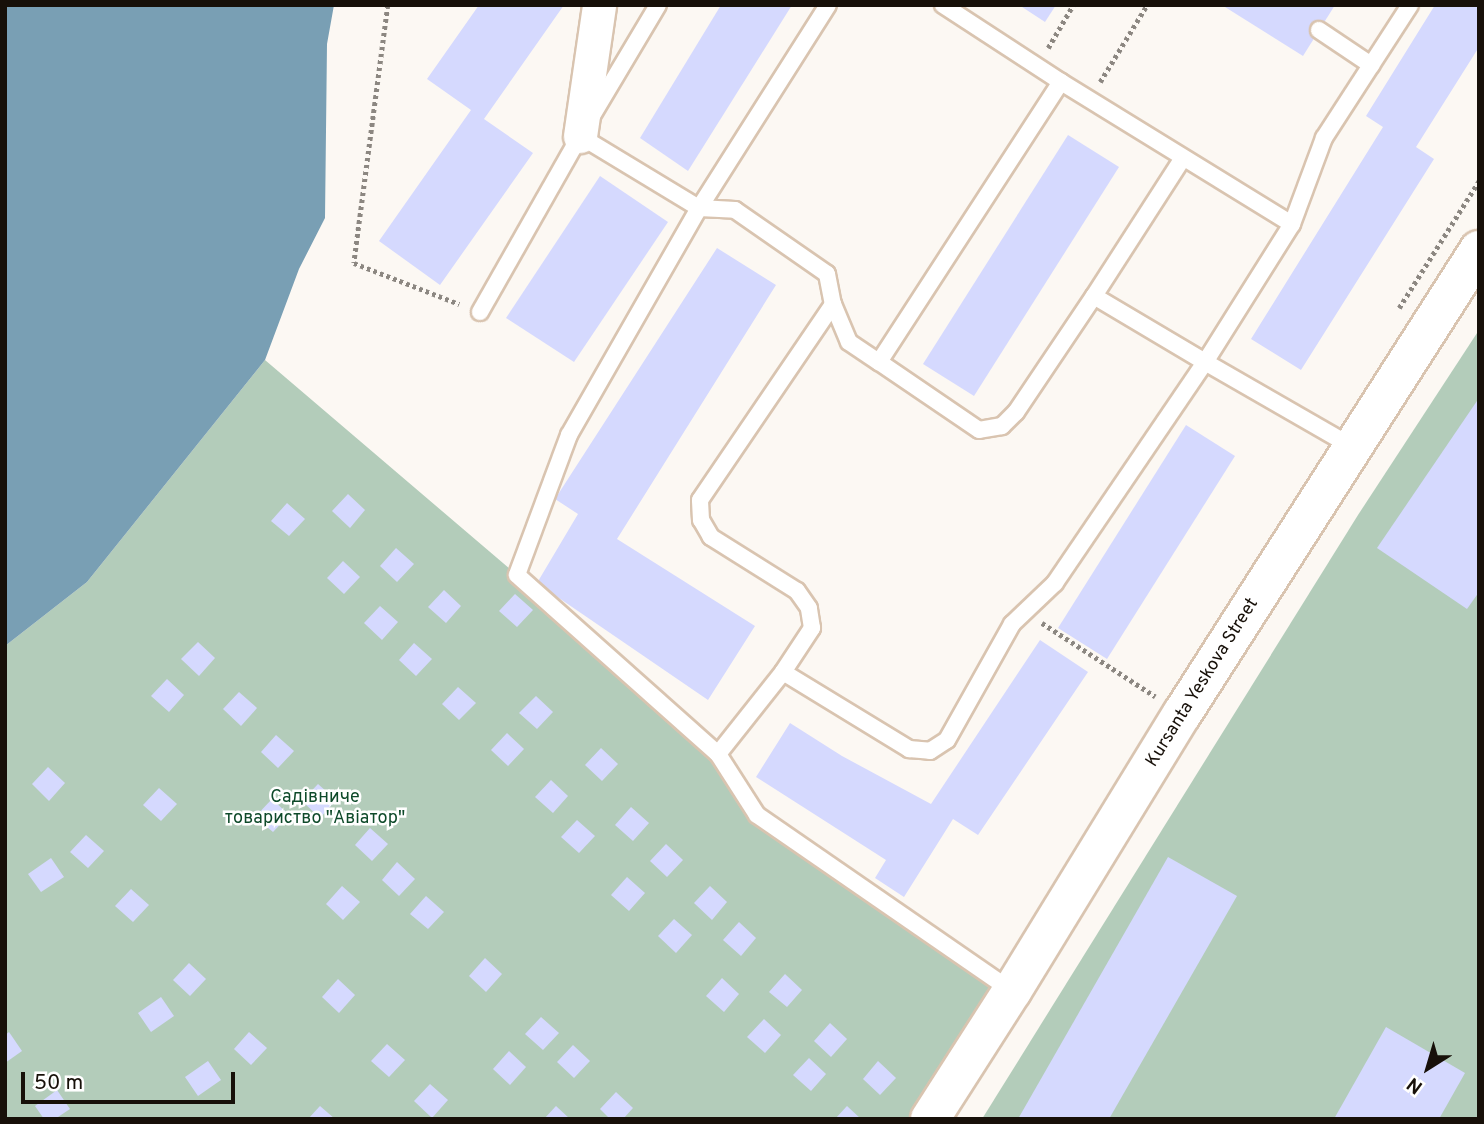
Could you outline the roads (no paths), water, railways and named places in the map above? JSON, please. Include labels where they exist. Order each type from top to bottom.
[{"type":"street","points":[[580,136],[599,5]]},
{"type":"street","name":"Kursanta Yeskova Street","points":[[930,1119],[1182,714],[1479,250]]},
{"type":"lane","points":[[480,312],[580,136],[659,5]]},
{"type":"lane","points":[[828,5],[699,208],[569,435],[517,575],[718,754],[757,815],[1012,991]]},
{"type":"lane","points":[[943,5],[1089,100],[1292,224]]},
{"type":"lane","points":[[783,672],[909,749],[930,751],[947,740],[1012,624],[1055,583],[1205,362],[1292,224],[1324,138],[1410,5]]},
{"type":"lane","points":[[1319,30],[1371,65]]},
{"type":"lane","points":[[878,362],[1061,82]]},
{"type":"lane","points":[[580,136],[699,208],[735,210],[827,274],[833,304],[849,342],[979,430],[1002,426],[1016,412],[1183,158]]},
{"type":"lane","points":[[1094,296],[1354,448]]},
{"type":"lane","points":[[718,754],[783,672],[812,628],[809,608],[797,591],[711,537],[701,520],[700,499],[833,304]]},
{"type":"water","points":[[5,5],[334,5],[327,44],[325,218],[299,269],[265,360],[87,582],[5,646]]},
{"type":"park label","name":"Садівниче товариство \"Авіатор\"","points":[[315,809]]}]
